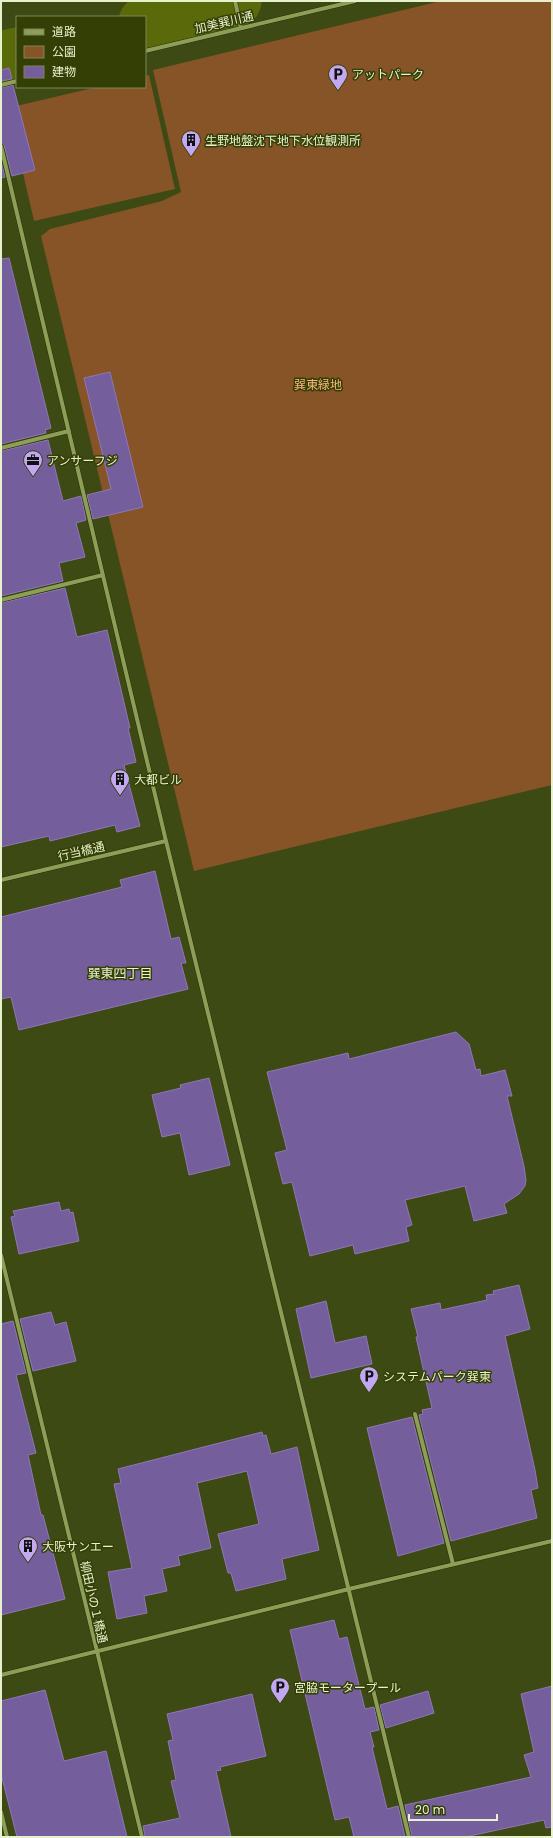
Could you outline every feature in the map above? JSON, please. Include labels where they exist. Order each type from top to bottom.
[{"type":"street","points":[[235,1],[241,28]]},
{"type":"street","name":"加美巽川通","points":[[146,51],[355,1]]},
{"type":"street","points":[[1,85],[16,81]]},
{"type":"street","points":[[1,146],[166,841],[409,1837]]},
{"type":"street","points":[[1,448],[69,431]]},
{"type":"street","points":[[1,600],[103,575]]},
{"type":"street","name":"行当橋通","points":[[1,880],[166,841]]},
{"type":"street","name":"柳田小の１橋通","points":[[1,1255],[142,1837]]},
{"type":"street","points":[[415,1414],[453,1564]]},
{"type":"street","points":[[1,1675],[349,1589],[552,1541]]},
{"type":"street","points":[[1,1812],[7,1837]]},
{"type":"green space","name":"巽東緑地","points":[[441,1],[552,1],[552,785],[194,871],[41,236],[50,229],[162,201],[181,192],[153,70]]},
{"type":"green space","points":[[149,75],[175,189],[34,221],[8,108],[93,88],[146,88],[146,76]]},
{"type":"building","points":[[9,68],[12,79],[1,81],[1,70]]},
{"type":"building","points":[[13,85],[35,170],[12,176],[4,145],[1,143],[1,88]]},
{"type":"building","points":[[1,161],[5,177],[1,178]]},
{"type":"building","points":[[9,258],[51,428],[45,430],[46,433],[1,444],[1,259]]},
{"type":"building","points":[[110,372],[143,507],[93,519],[87,495],[111,489],[84,378]]},
{"type":"building","points":[[48,440],[63,501],[81,496],[86,520],[76,523],[85,557],[59,563],[63,581],[1,596],[1,451]]},
{"type":"building","points":[[65,588],[77,637],[107,630],[130,728],[128,728],[136,762],[124,765],[140,826],[117,832],[115,825],[50,841],[49,836],[1,847],[1,603]]},
{"type":"building","points":[[155,871],[171,939],[179,937],[186,963],[181,963],[188,989],[19,1030],[11,997],[1,999],[1,917],[122,887],[120,880]]},
{"type":"building","points":[[456,1032],[469,1044],[476,1070],[480,1069],[481,1076],[505,1070],[512,1096],[507,1096],[524,1166],[526,1180],[525,1186],[519,1194],[504,1204],[507,1213],[474,1221],[465,1186],[405,1200],[412,1225],[406,1227],[409,1241],[355,1254],[353,1245],[310,1256],[292,1182],[283,1184],[275,1153],[287,1150],[267,1072],[348,1053],[349,1059]]},
{"type":"building","points":[[209,1078],[230,1165],[189,1175],[180,1133],[162,1137],[152,1095],[181,1088],[180,1085]]},
{"type":"building","points":[[59,1202],[61,1211],[69,1209],[70,1213],[73,1212],[79,1241],[19,1254],[11,1217],[15,1216],[13,1211]]},
{"type":"building","points":[[519,1285],[530,1329],[505,1336],[535,1470],[538,1488],[531,1490],[537,1518],[451,1541],[419,1415],[423,1414],[422,1410],[432,1408],[411,1309],[440,1303],[441,1310],[487,1300],[486,1295],[494,1294],[493,1291]]},
{"type":"building","points":[[326,1301],[335,1343],[366,1336],[372,1364],[311,1378],[296,1309]]},
{"type":"building","points":[[51,1312],[55,1325],[66,1322],[76,1361],[33,1371],[20,1319]]},
{"type":"building","points":[[13,1321],[26,1373],[16,1375],[36,1453],[28,1455],[41,1515],[43,1515],[65,1599],[1,1615],[1,1324]]},
{"type":"building","points":[[412,1417],[444,1543],[398,1556],[367,1428]]},
{"type":"building","points":[[262,1432],[263,1436],[266,1435],[271,1454],[297,1447],[319,1550],[282,1559],[286,1579],[236,1591],[231,1573],[228,1573],[218,1534],[259,1524],[247,1471],[197,1483],[211,1548],[178,1556],[180,1565],[162,1569],[167,1591],[144,1596],[147,1613],[117,1619],[108,1572],[132,1568],[114,1484],[121,1483],[118,1469]]},
{"type":"building","points":[[334,1620],[339,1639],[347,1637],[365,1709],[374,1707],[379,1730],[370,1732],[374,1747],[372,1747],[387,1809],[398,1806],[405,1837],[354,1837],[349,1817],[335,1820],[290,1630]]},
{"type":"building","points":[[552,1686],[552,1827],[546,1828],[544,1820],[465,1837],[412,1837],[405,1805],[531,1777],[524,1755],[534,1752],[521,1694]]},
{"type":"building","points":[[45,1690],[64,1761],[106,1751],[127,1837],[17,1837],[1,1774],[1,1701]]},
{"type":"building","points":[[428,1691],[434,1713],[386,1728],[380,1705]]},
{"type":"building","points":[[252,1694],[266,1756],[220,1767],[221,1770],[216,1771],[231,1837],[145,1837],[143,1826],[180,1818],[171,1781],[176,1780],[168,1741],[173,1740],[167,1714]]},
{"type":"waterway","points":[[146,22],[235,1]]},
{"type":"waterway","points":[[1,58],[16,54]]},
{"type":"place","name":"アットパーク","points":[[338,91]]},
{"type":"place","name":"生野地盤沈下地下水位観測所","points":[[191,157]]},
{"type":"place","name":"アンサーフジ","points":[[33,477]]},
{"type":"place","name":"大都ビル","points":[[120,796]]},
{"type":"place","name":"システムパーク巽東","points":[[369,1393]]},
{"type":"place","name":"大阪サンエー","points":[[28,1563]]},
{"type":"place","name":"宮脇モータープール","points":[[280,1704]]},
{"type":"district","name":"巽東四丁目","points":[[120,973]]}]
